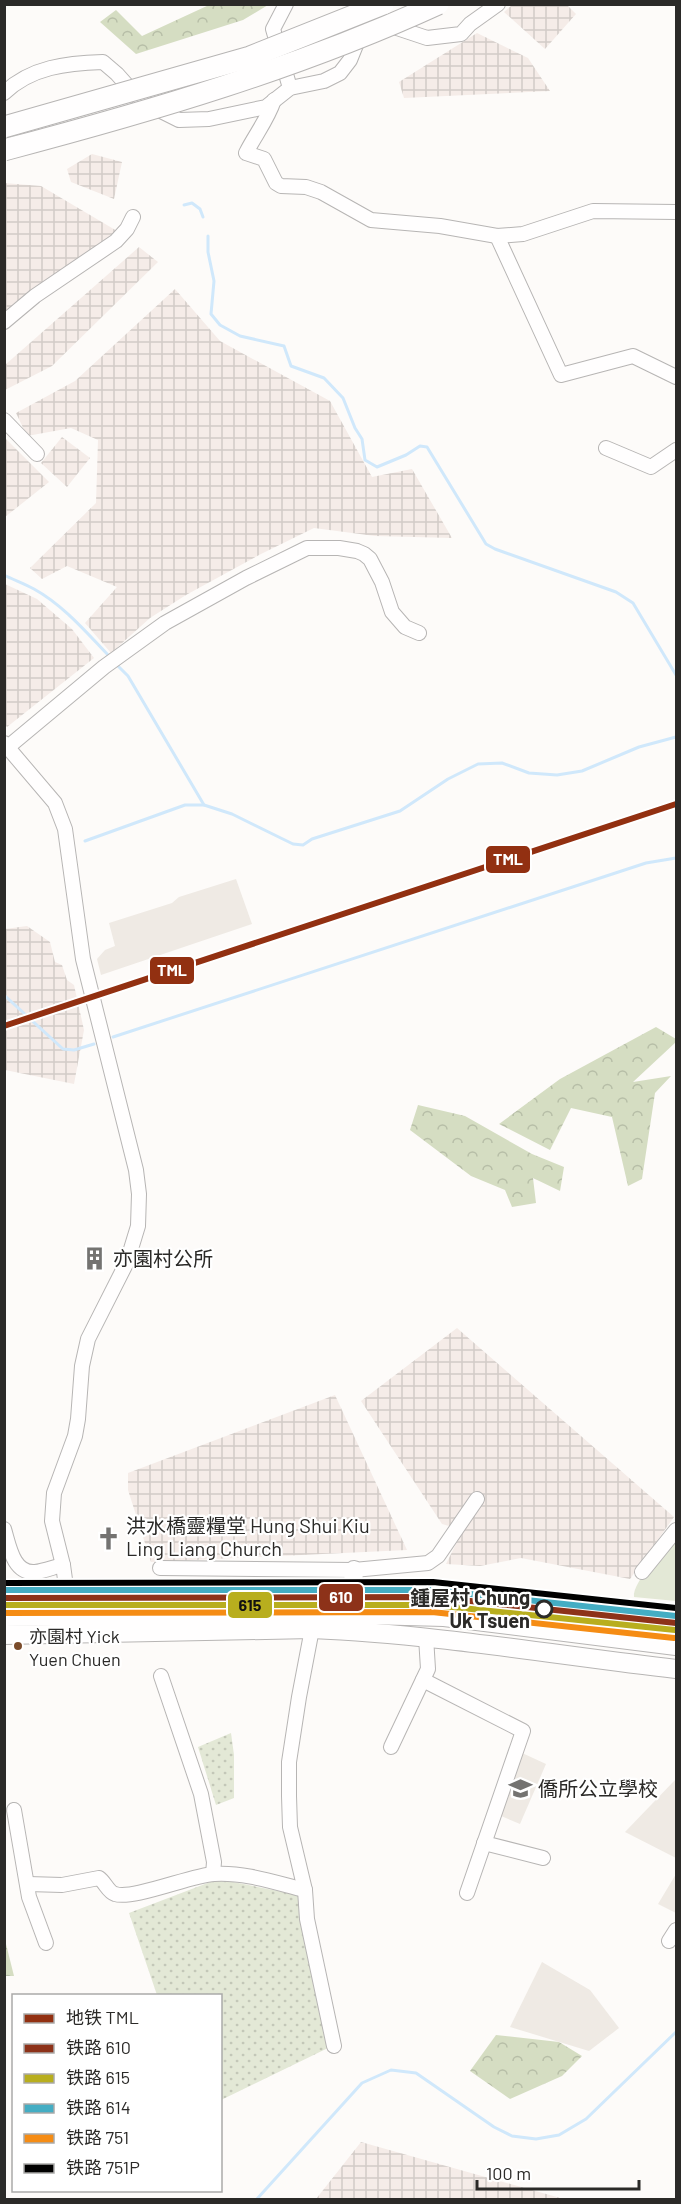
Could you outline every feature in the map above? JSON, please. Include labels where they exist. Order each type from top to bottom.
[{"type":"highway","points":[[4,127],[250,57],[383,4]]},
{"type":"highway","points":[[4,150],[111,122],[240,82],[334,48],[438,4]]},
{"type":"main road","points":[[352,1600],[354,1570]]},
{"type":"main road","points":[[323,1613],[352,1600]]},
{"type":"main road","points":[[352,1600],[369,1615]]},
{"type":"main road","points":[[4,1617],[323,1613],[356,1618],[369,1615],[424,1617],[676,1646]]},
{"type":"main road","points":[[424,1617],[426,1637]]},
{"type":"main road","points":[[4,1635],[312,1629],[426,1637],[676,1669]]},
{"type":"street","points":[[285,4],[273,29],[290,88]]},
{"type":"street","points":[[4,93],[30,74],[68,63],[103,62],[141,100],[178,120],[209,119],[266,106],[290,88],[324,81],[340,73],[350,60],[361,32],[369,26],[394,27],[427,38],[461,34],[498,4]]},
{"type":"street","points":[[274,100],[271,111],[257,130],[246,153],[264,159],[276,183],[281,186],[306,187],[321,192],[370,220],[440,226],[496,236],[523,234],[593,211],[676,212]]},
{"type":"street","points":[[4,322],[35,296],[116,241],[127,229],[133,217]]},
{"type":"street","points":[[496,236],[561,375],[633,356],[676,377]]},
{"type":"street","points":[[4,420],[37,453]]},
{"type":"street","points":[[606,448],[651,467],[676,450]]},
{"type":"street","points":[[89,1617],[68,1601],[63,1565],[52,1521],[54,1493],[75,1436],[85,1348],[127,1262],[138,1226],[139,1194],[133,1160],[83,959],[65,829],[55,803],[6,745],[104,667],[165,623],[246,578],[307,548],[339,548],[364,554],[370,559],[382,582],[392,612],[405,627],[419,633]]},
{"type":"street","points":[[160,1568],[354,1570],[428,1563],[438,1556],[477,1499]]},
{"type":"street","points":[[4,1529],[16,1564],[33,1572],[63,1565]]},
{"type":"street","points":[[642,1572],[676,1530]]},
{"type":"street","points":[[36,1616],[68,1601]]},
{"type":"street","points":[[312,1629],[298,1697],[289,1762],[290,1827],[305,1890],[307,1919],[334,2046]]},
{"type":"street","points":[[391,1747],[429,1669],[426,1637]]},
{"type":"street","points":[[161,1676],[201,1794],[214,1862],[213,1874]]},
{"type":"street","points":[[423,1680],[523,1731],[467,1893]]},
{"type":"street","points":[[14,1810],[30,1897],[46,1943]]},
{"type":"street","points":[[484,1843],[543,1858]]},
{"type":"street","points":[[28,1884],[62,1885],[99,1878],[112,1893],[132,1894],[213,1874],[240,1875],[305,1890]]},
{"type":"shaded area","points":[[512,5],[567,5],[576,14],[545,49],[504,12]]},
{"type":"shaded area","points":[[477,33],[528,58],[550,91],[404,98],[399,82]]},
{"type":"shaded area","points":[[92,154],[122,162],[114,199],[71,182],[67,169]]},
{"type":"shaded area","points":[[4,183],[41,186],[117,231],[5,312]]},
{"type":"shaded area","points":[[139,247],[158,262],[52,366],[5,390],[5,365]]},
{"type":"shaded area","points":[[175,289],[220,341],[330,401],[372,477],[412,469],[452,538],[375,536],[314,528],[186,595],[150,618],[111,653],[85,623],[117,587],[67,566],[42,579],[30,568],[96,503],[98,440],[71,428],[27,436],[16,413],[75,381]]},
{"type":"shaded area","points":[[62,437],[90,458],[67,487],[41,463]]},
{"type":"shaded area","points":[[5,438],[49,482],[4,517]]},
{"type":"shaded area","points":[[5,584],[37,599],[72,629],[94,658],[7,727],[4,724]]},
{"type":"shaded area","points":[[236,879],[252,924],[101,975],[97,959],[105,950],[115,946],[109,923]]},
{"type":"shaded area","points":[[27,926],[50,942],[55,962],[62,965],[67,980],[74,985],[84,1030],[74,1084],[5,1070],[5,929]]},
{"type":"shaded area","points":[[457,1328],[674,1517],[630,1579],[521,1558],[480,1566],[446,1564],[463,1530],[442,1524],[361,1401]]},
{"type":"shaded area","points":[[335,1395],[407,1550],[151,1562],[128,1490],[128,1473]]},
{"type":"shaded area","name":"僑所公立學校","points":[[520,1752],[546,1764],[520,1824],[494,1813]]},
{"type":"shaded area","points":[[676,1779],[676,1858],[625,1832]]},
{"type":"shaded area","points":[[676,1874],[676,1913],[658,1904]]},
{"type":"shaded area","points":[[542,1962],[590,1990],[619,2028],[589,2051],[510,2027]]},
{"type":"shaded area","points":[[361,2142],[496,2180],[564,2199],[316,2199]]},
{"type":"green space","points":[[209,5],[268,5],[243,20],[136,54],[100,22],[116,10],[142,36]]},
{"type":"green space","points":[[656,1027],[676,1039],[676,1042],[633,1082],[671,1076],[655,1093],[642,1179],[628,1186],[612,1117],[571,1108],[550,1150],[499,1124],[560,1079]]},
{"type":"green space","points":[[418,1105],[465,1116],[532,1154],[564,1167],[560,1191],[533,1178],[536,1203],[512,1207],[505,1190],[471,1176],[410,1130]]},
{"type":"green space","points":[[676,1535],[676,1601],[634,1597],[638,1583],[644,1574]]},
{"type":"green space","points":[[231,1733],[234,1755],[234,1798],[216,1805],[198,1747]]},
{"type":"green space","points":[[218,1879],[298,1895],[328,2048],[222,2100],[222,1994],[157,1994],[129,1913]]},
{"type":"green space","points":[[5,1940],[14,1976],[5,1976]]},
{"type":"green space","points":[[496,2035],[559,2042],[582,2056],[562,2076],[510,2099],[470,2071]]},
{"type":"waterway","points":[[184,205],[192,203],[200,209],[203,217]]},
{"type":"waterway","points":[[208,236],[208,252],[214,281],[211,314],[220,325],[240,336],[284,346],[291,366],[324,378],[343,398],[362,439],[365,460],[377,467],[406,455],[420,446],[427,447],[486,544],[616,592],[633,603],[676,675]]},
{"type":"waterway","points":[[4,575],[45,595],[74,619],[108,655]]},
{"type":"waterway","points":[[116,664],[128,676],[204,805]]},
{"type":"waterway","points":[[85,841],[185,805],[204,805],[232,814],[293,844],[303,845],[312,839],[400,811],[448,779],[478,764],[502,763],[529,773],[557,775],[582,771],[639,747],[676,737]]},
{"type":"waterway","points":[[113,1037],[646,863],[676,858]]},
{"type":"waterway","points":[[4,995],[63,1049],[74,1050],[94,1044]]},
{"type":"waterway","points":[[256,2200],[362,2083],[391,2070],[416,2073],[494,2127],[512,2136],[536,2139],[559,2135],[586,2119],[676,2032]]},
{"type":"metro line","name":"TML","points":[[4,1026],[676,804]]},
{"type":"rail line","name":"751P","points":[[4,1583],[433,1582],[676,1608]]},
{"type":"rail line","name":"614","points":[[4,1590],[433,1590],[676,1616]]},
{"type":"rail line","name":"610","points":[[4,1598],[433,1597],[676,1623]]},
{"type":"rail line","name":"615","points":[[4,1605],[433,1605],[675,1630]]},
{"type":"rail line","name":"751","points":[[4,1613],[432,1612],[674,1638]]},
{"type":"place","name":"亦園村公所","points":[[95,1259]]},
{"type":"place","name":"洪水橋靈糧堂 Hung Shui Kiu Ling Liang Church","points":[[108,1538]]},
{"type":"place","name":"鍾屋村 Chung Uk Tsuen","points":[[544,1609]]},
{"type":"place","name":"亦園村 Yick Yuen Chuen","points":[[18,1646]]},
{"type":"place","name":"僑所公立學校","points":[[520,1789]]}]
